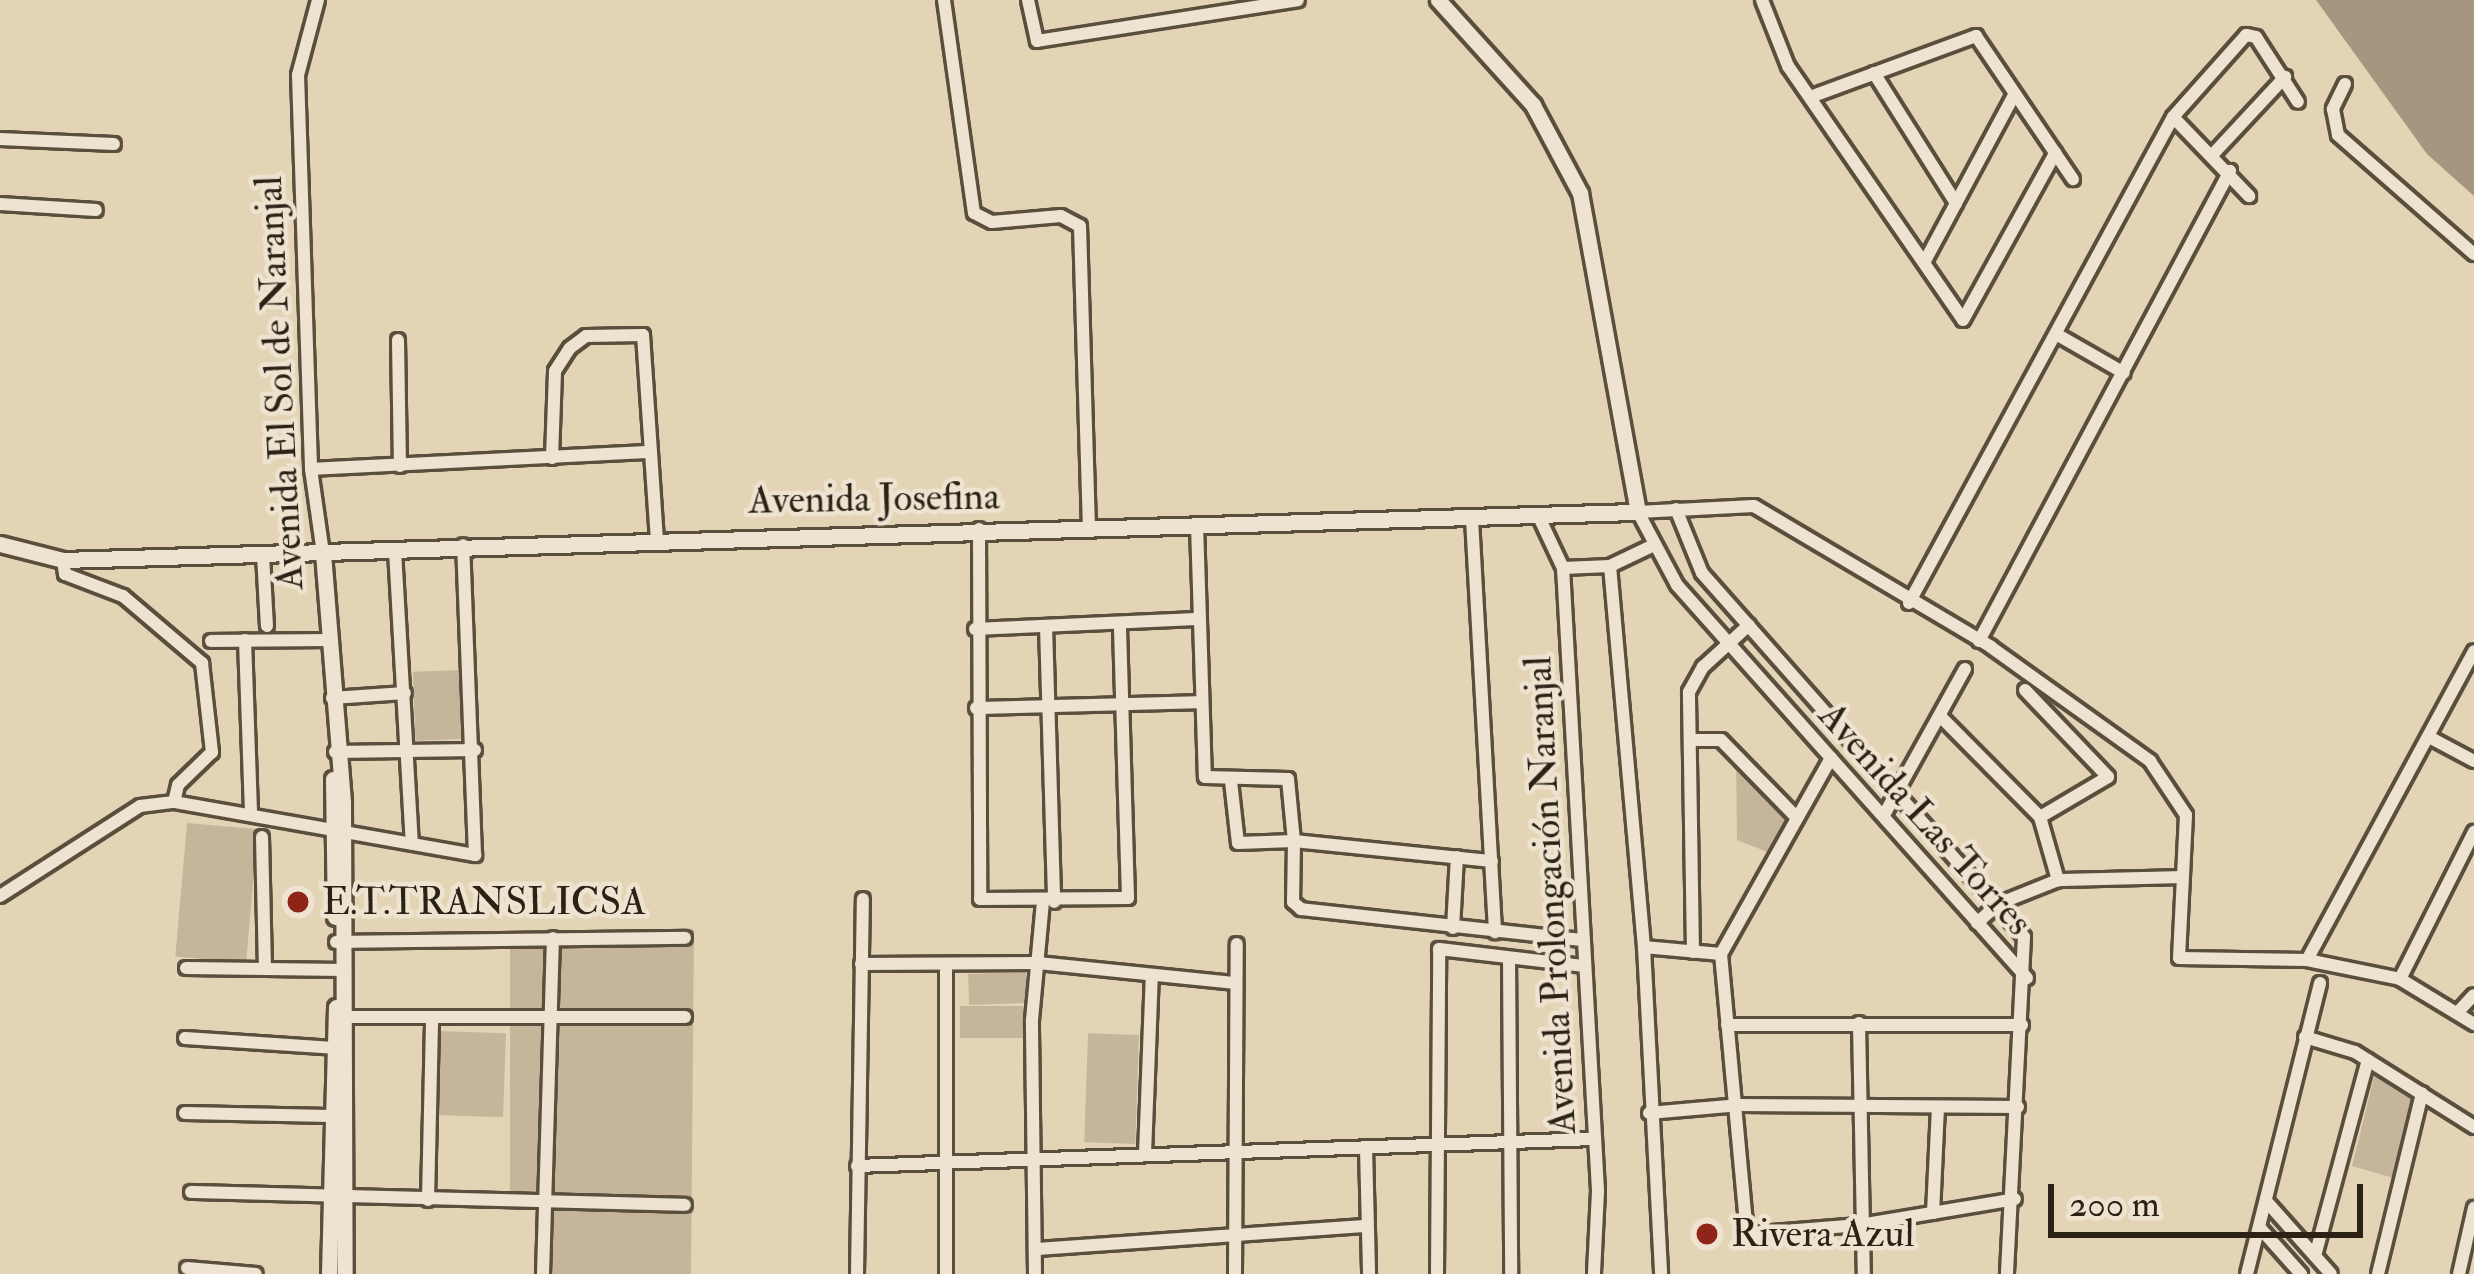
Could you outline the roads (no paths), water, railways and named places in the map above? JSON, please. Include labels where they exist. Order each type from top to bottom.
[{"type":"street","points":[[299,0],[315,6]]},
{"type":"street","points":[[944,0],[974,212],[992,222],[1061,216],[1080,226],[1089,527]]},
{"type":"street","points":[[1028,0],[1037,41],[1298,0]]},
{"type":"street","points":[[1438,0],[1533,105],[1581,194],[1638,512]]},
{"type":"street","points":[[1762,0],[1788,65],[1963,320],[2055,153]]},
{"type":"street","name":"Avenida El Sol de Naranjal","points":[[315,6],[298,76],[311,469],[323,553],[341,941],[339,1199],[328,1274]]},
{"type":"street","points":[[2298,102],[2285,77],[2246,35],[2174,117],[1910,603],[1979,641],[2162,771],[2186,815],[2178,877],[2179,958],[2307,960],[2400,979],[2474,1024]]},
{"type":"street","points":[[1813,96],[1976,36],[2074,179]]},
{"type":"street","points":[[1874,74],[1956,202]]},
{"type":"street","points":[[2215,152],[2285,77]]},
{"type":"street","points":[[2345,84],[2333,109],[2338,134],[2474,254]]},
{"type":"street","points":[[1925,261],[2014,95]]},
{"type":"street","points":[[2174,117],[2215,152],[2249,196]]},
{"type":"street","points":[[0,139],[114,144]]},
{"type":"street","points":[[1979,641],[2230,171]]},
{"type":"street","points":[[0,204],[96,211]]},
{"type":"street","points":[[2056,334],[2124,373]]},
{"type":"street","points":[[552,458],[561,360],[586,336],[643,335],[657,538]]},
{"type":"street","points":[[398,340],[400,466]]},
{"type":"street","points":[[311,469],[651,452]]},
{"type":"street","name":"Avenida Josefina","points":[[0,544],[63,560],[657,538],[1539,517],[1754,506],[1910,603]]},
{"type":"street","name":"Avenida Las Torres","points":[[1676,509],[1702,573],[1900,791],[2024,937],[2027,978]]},
{"type":"street","name":"Avenida Las Torres","points":[[1638,512],[1652,545],[1729,643],[2027,978]]},
{"type":"street","name":"Avenida Prolongación Naranjal","points":[[1539,517],[1563,568],[1594,1139],[1594,1274]]},
{"type":"street","points":[[1472,519],[1495,932]]},
{"type":"street","points":[[1197,525],[1203,774],[1231,781],[1288,779],[1294,902],[1301,909],[1580,940]]},
{"type":"street","points":[[979,530],[975,629],[980,899],[1128,898],[1120,624]]},
{"type":"street","points":[[0,896],[140,806],[174,802],[338,835],[475,855],[475,749],[463,545]]},
{"type":"street","points":[[1563,568],[1610,566],[1652,545]]},
{"type":"street","points":[[394,551],[412,844]]},
{"type":"street","points":[[263,555],[267,626]]},
{"type":"street","points":[[63,560],[65,574],[123,596],[202,663],[212,752],[178,785],[174,802]]},
{"type":"street","name":"Avenida Prolongación Naranjal","points":[[1610,566],[1644,947],[1649,1113],[1661,1274]]},
{"type":"street","points":[[975,629],[1196,619]]},
{"type":"street","points":[[1035,1274],[1038,963],[1048,902],[1046,626]]},
{"type":"street","points":[[1693,952],[1690,740],[1694,677],[1749,626]]},
{"type":"street","points":[[245,640],[251,814]]},
{"type":"street","points":[[212,641],[328,640]]},
{"type":"street","points":[[2307,960],[2474,651]]},
{"type":"street","points":[[1884,815],[1942,718],[1965,669]]},
{"type":"street","points":[[2025,690],[2108,777],[2040,818]]},
{"type":"street","points":[[332,698],[405,693]]},
{"type":"street","points":[[976,708],[1200,702]]},
{"type":"street","points":[[1942,718],[2040,818],[2058,880]]},
{"type":"street","points":[[2429,737],[2474,761]]},
{"type":"street","points":[[1690,740],[1721,740],[1797,818]]},
{"type":"street","points":[[335,752],[475,749]]},
{"type":"street","points":[[1832,758],[1721,954],[1740,1105],[1748,1234],[1860,1225],[2015,1199]]},
{"type":"street","points":[[1231,781],[1238,843],[1294,841],[1492,860]]},
{"type":"street","points":[[2400,979],[2474,832]]},
{"type":"street","points":[[262,837],[265,968]]},
{"type":"street","points":[[1454,928],[1456,857]]},
{"type":"street","points":[[1977,923],[1998,904],[2058,880],[2178,877]]},
{"type":"street","points":[[857,1274],[862,898]]},
{"type":"street","points":[[543,1274],[553,938]]},
{"type":"street","points":[[341,941],[685,938]]},
{"type":"street","points":[[1235,1274],[1232,1151],[1237,944]]},
{"type":"street","points":[[1644,947],[1721,954]]},
{"type":"street","points":[[1437,1274],[1434,1146],[1439,949],[1583,966]]},
{"type":"street","points":[[1509,958],[1511,1274]]},
{"type":"street","points":[[861,964],[1038,963],[1236,983]]},
{"type":"street","points":[[946,964],[946,1274]]},
{"type":"street","points":[[186,968],[340,970]]},
{"type":"street","points":[[1145,1154],[1152,975]]},
{"type":"street","points":[[2007,1274],[2027,978]]},
{"type":"street","points":[[2247,1274],[2320,983]]},
{"type":"street","points":[[2458,1012],[2474,995]]},
{"type":"street","points":[[341,1017],[685,1017]]},
{"type":"street","name":"Avenida El Sol de Naranjal","points":[[341,1017],[330,1117],[345,1274]]},
{"type":"street","points":[[428,1200],[432,1019]]},
{"type":"street","points":[[1859,1023],[1864,1274]]},
{"type":"street","points":[[1727,1025],[2022,1025]]},
{"type":"street","points":[[2305,1037],[2368,1060],[2474,1127]]},
{"type":"street","points":[[185,1038],[334,1048]]},
{"type":"street","points":[[2314,1256],[2368,1060]]},
{"type":"street","points":[[2378,1274],[2422,1093]]},
{"type":"street","points":[[1649,1113],[1740,1105],[2018,1106]]},
{"type":"street","points":[[1933,1213],[1938,1107]]},
{"type":"street","points":[[185,1113],[330,1117]]},
{"type":"street","points":[[857,1166],[1594,1139]]},
{"type":"street","points":[[1366,1148],[1369,1274]]},
{"type":"street","points":[[190,1192],[685,1205]]},
{"type":"street","points":[[2267,1202],[2331,1274]]},
{"type":"street","points":[[2465,1266],[2474,1208]]},
{"type":"street","points":[[1036,1249],[1232,1229],[1365,1226]]},
{"type":"street","points":[[2260,1228],[2301,1274]]},
{"type":"street","points":[[187,1268],[256,1274]]},
{"type":"place","name":"E.T.TRANSLICSA","points":[[298,902]]},
{"type":"place","name":"Rivera Azul","points":[[1707,1234]]}]
